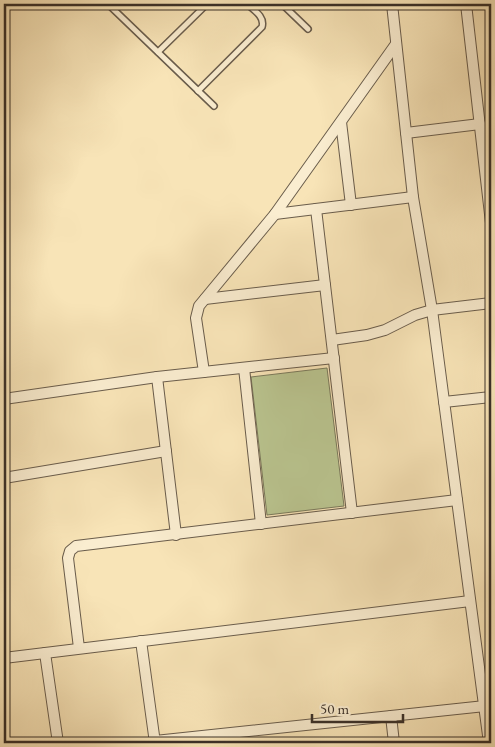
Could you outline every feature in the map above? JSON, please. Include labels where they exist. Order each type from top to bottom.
[{"type":"street","points":[[392,4],[413,197],[432,310],[489,743]]},
{"type":"street","points":[[466,4],[491,223]]},
{"type":"street","points":[[204,372],[196,318],[199,306],[275,214],[396,44]]},
{"type":"street","points":[[341,122],[351,205]]},
{"type":"street","points":[[406,133],[480,124]]},
{"type":"street","points":[[275,214],[413,197]]},
{"type":"street","points":[[316,209],[352,513]]},
{"type":"street","points":[[205,299],[325,285]]},
{"type":"street","points":[[332,340],[367,335],[385,330],[415,315],[432,310],[491,304]]},
{"type":"street","points":[[4,399],[157,377],[334,358]]},
{"type":"street","points":[[244,368],[261,524]]},
{"type":"street","points":[[157,377],[176,535]]},
{"type":"street","points":[[444,402],[491,397]]},
{"type":"street","points":[[4,478],[166,451]]},
{"type":"street","points":[[79,648],[68,558],[70,551],[76,546],[457,500]]},
{"type":"street","points":[[4,658],[470,601]]},
{"type":"street","points":[[141,641],[155,742],[484,706]]},
{"type":"street","points":[[45,653],[58,743]]},
{"type":"street","points":[[479,669],[491,668]]},
{"type":"street","points":[[391,716],[394,743]]},
{"type":"lane","points":[[158,52],[207,4]]},
{"type":"lane","points":[[198,91],[262,27],[264,22],[262,18],[248,4]]},
{"type":"lane","points":[[282,4],[308,29]]},
{"type":"lane","points":[[110,6],[214,106]]},
{"type":"green space","points":[[327,368],[344,506],[267,515],[251,377]]}]
